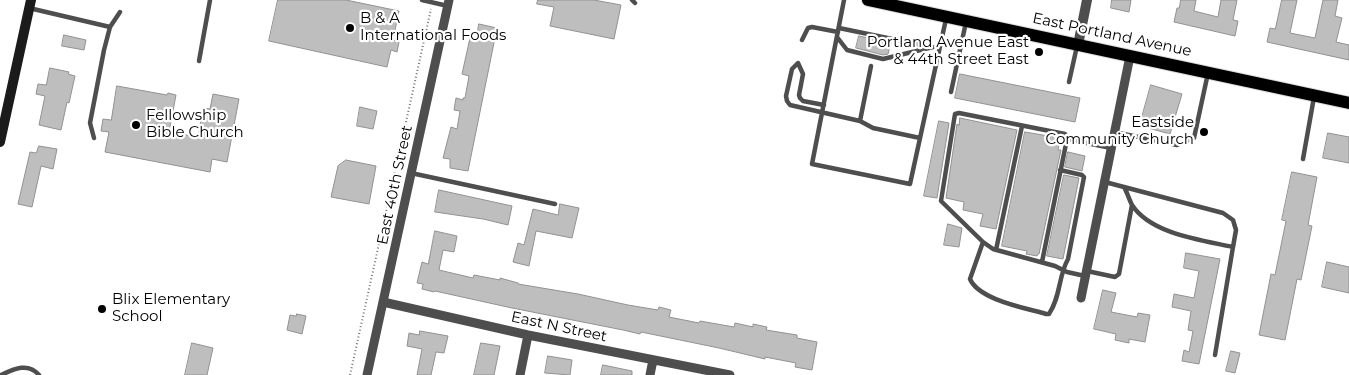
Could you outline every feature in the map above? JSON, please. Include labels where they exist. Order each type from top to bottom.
[{"type":"main road","name":"East Portland Avenue","points":[[868,0],[1349,103]]},
{"type":"main road","points":[[0,142],[30,4]]},
{"type":"street","points":[[1078,45],[1087,0]]},
{"type":"street","name":"East 40th Street","points":[[367,375],[449,3]]},
{"type":"street","points":[[1081,298],[1130,56]]},
{"type":"street","name":"East N Street","points":[[383,302],[528,335],[730,375]]},
{"type":"street","points":[[520,375],[528,335]]},
{"type":"street","points":[[650,375],[653,360]]},
{"type":"lane","points":[[198,61],[210,0]]},
{"type":"lane","points":[[422,0],[433,3],[449,3]]},
{"type":"lane","points":[[844,0],[812,164],[910,184],[936,48],[946,17]]},
{"type":"lane","points":[[30,4],[110,27]]},
{"type":"lane","points":[[94,138],[90,123],[110,27],[120,12]]},
{"type":"lane","points":[[951,92],[966,21]]},
{"type":"lane","points":[[802,40],[808,28],[936,48]]},
{"type":"lane","points":[[838,32],[847,50],[884,58],[936,48]]},
{"type":"lane","points":[[1069,82],[1078,45]]},
{"type":"lane","points":[[824,105],[800,98],[802,74],[798,63],[792,69],[786,96],[787,101],[794,107],[860,121],[873,128],[920,138]]},
{"type":"lane","points":[[860,121],[871,66]]},
{"type":"lane","points":[[1114,132],[1177,145],[1194,138],[1208,73]]},
{"type":"lane","points":[[1303,159],[1314,96]]},
{"type":"lane","points":[[1111,148],[1067,138],[1065,134],[958,113],[955,114],[940,201],[983,242],[996,250],[1062,269],[1114,277],[1119,274],[1132,205]]},
{"type":"lane","points":[[996,250],[1022,126]]},
{"type":"lane","points":[[1042,262],[1067,138]]},
{"type":"lane","points":[[983,242],[970,279],[976,288],[999,300],[1050,314],[1057,299],[1062,269],[1068,258],[1084,177],[1060,170]]},
{"type":"lane","points":[[411,173],[555,204]]},
{"type":"lane","points":[[1104,181],[1223,213],[1233,220],[1236,230],[1214,355]]},
{"type":"lane","points":[[1124,187],[1132,205],[1151,222],[1172,233],[1233,247]]},
{"type":"lane","points":[[1,375],[15,368],[28,367],[34,369],[39,375]]},
{"type":"path","points":[[350,375],[433,3]]},
{"type":"building","points":[[278,0],[346,0],[399,11],[393,40],[399,42],[397,52],[391,50],[387,67],[269,41]]},
{"type":"building","points":[[538,0],[594,0],[621,5],[614,39],[550,26],[554,7],[537,4]]},
{"type":"building","points":[[1112,0],[1131,0],[1129,12],[1111,8]]},
{"type":"building","points":[[1181,0],[1196,0],[1194,11],[1218,17],[1221,0],[1237,0],[1233,20],[1238,21],[1235,36],[1174,22]]},
{"type":"building","points":[[1282,0],[1297,0],[1290,33],[1315,38],[1323,0],[1338,0],[1335,16],[1342,18],[1336,42],[1349,45],[1349,60],[1267,42],[1270,28],[1275,29]]},
{"type":"building","points":[[479,24],[497,28],[468,171],[450,168],[450,159],[443,158],[451,127],[457,129],[460,111],[454,110],[456,98],[463,100],[465,98],[469,76],[462,74],[470,38],[476,40]]},
{"type":"building","points":[[64,35],[86,40],[84,50],[62,46]]},
{"type":"building","points":[[859,36],[891,43],[888,54],[883,55],[856,48]]},
{"type":"building","points":[[50,68],[69,72],[68,74],[75,76],[61,130],[39,125],[45,96],[36,94],[38,84],[46,85]]},
{"type":"building","points":[[960,74],[1080,98],[1075,122],[955,98]]},
{"type":"building","points":[[1151,85],[1182,94],[1170,134],[1141,126],[1140,124]]},
{"type":"building","name":"Fellowship Bible Church","points":[[117,86],[176,95],[169,132],[198,137],[203,108],[210,109],[213,94],[239,99],[227,162],[212,159],[210,172],[105,152],[109,132],[101,131],[103,119],[111,120]]},
{"type":"building","points":[[360,107],[377,111],[373,129],[357,126]]},
{"type":"building","points":[[960,118],[1017,130],[996,229],[980,226],[983,214],[963,210],[964,202],[946,198],[957,124],[959,125]]},
{"type":"building","points":[[939,121],[949,123],[937,198],[924,196]]},
{"type":"building","points":[[1025,132],[1060,138],[1058,150],[1061,150],[1039,254],[1037,256],[1026,254],[1027,251],[1002,246]]},
{"type":"building","points":[[1328,133],[1349,137],[1349,163],[1323,158]]},
{"type":"building","points":[[39,146],[57,149],[53,169],[41,166],[32,207],[18,204],[30,152],[36,153]]},
{"type":"building","points":[[1068,152],[1085,156],[1082,171],[1065,167]]},
{"type":"building","points":[[346,160],[376,166],[369,204],[331,197],[338,166]]},
{"type":"building","points":[[1292,172],[1317,177],[1308,225],[1312,226],[1301,280],[1297,279],[1285,340],[1259,335],[1271,274],[1275,275],[1286,221],[1282,220]]},
{"type":"building","points":[[1064,175],[1079,178],[1063,259],[1047,256]]},
{"type":"building","points":[[439,190],[512,206],[508,225],[483,219],[435,212]]},
{"type":"building","points":[[560,204],[579,208],[572,238],[536,231],[529,266],[513,262],[518,243],[524,245],[533,209],[558,215]]},
{"type":"building","points":[[948,224],[962,228],[959,247],[944,245]]},
{"type":"building","points":[[435,231],[457,236],[454,252],[443,250],[439,270],[473,278],[474,275],[500,280],[500,278],[518,284],[628,305],[658,310],[659,307],[671,310],[669,317],[699,323],[700,321],[734,327],[735,323],[753,327],[753,324],[767,327],[766,330],[797,335],[797,338],[817,342],[812,370],[795,367],[796,363],[765,357],[765,359],[641,332],[640,334],[422,289],[423,284],[417,283],[422,262],[428,264]]},
{"type":"building","points":[[1186,253],[1220,259],[1199,364],[1182,361],[1184,350],[1189,352],[1193,331],[1188,330],[1191,311],[1172,307],[1174,294],[1194,298],[1199,271],[1184,268]]},
{"type":"building","points":[[1327,262],[1349,267],[1349,293],[1322,287]]},
{"type":"building","points":[[1103,290],[1116,293],[1111,312],[1137,317],[1138,313],[1150,315],[1145,342],[1129,339],[1129,343],[1115,340],[1116,334],[1094,329]]},
{"type":"building","points":[[297,314],[306,316],[302,334],[287,330],[290,315],[296,316]]},
{"type":"building","points":[[420,331],[448,336],[444,353],[436,352],[431,375],[417,375],[422,349],[407,346],[409,333],[419,335]]},
{"type":"building","points":[[192,343],[213,348],[207,375],[185,375]]},
{"type":"building","points":[[481,343],[500,346],[494,375],[474,375]]},
{"type":"building","points":[[1231,351],[1240,353],[1235,373],[1226,371]]},
{"type":"building","points":[[548,356],[572,360],[570,375],[545,373]]},
{"type":"building","points":[[603,365],[632,371],[632,375],[601,375]]},
{"type":"place","name":"B & A International Foods","points":[[350,28]]},
{"type":"place","name":"Portland Avenue East & 44th Street East","points":[[1039,52]]},
{"type":"place","name":"Fellowship Bible Church","points":[[136,125]]},
{"type":"place","name":"Eastside Community Church","points":[[1204,132]]},
{"type":"place","name":"Blix Elementary School","points":[[102,309]]}]
